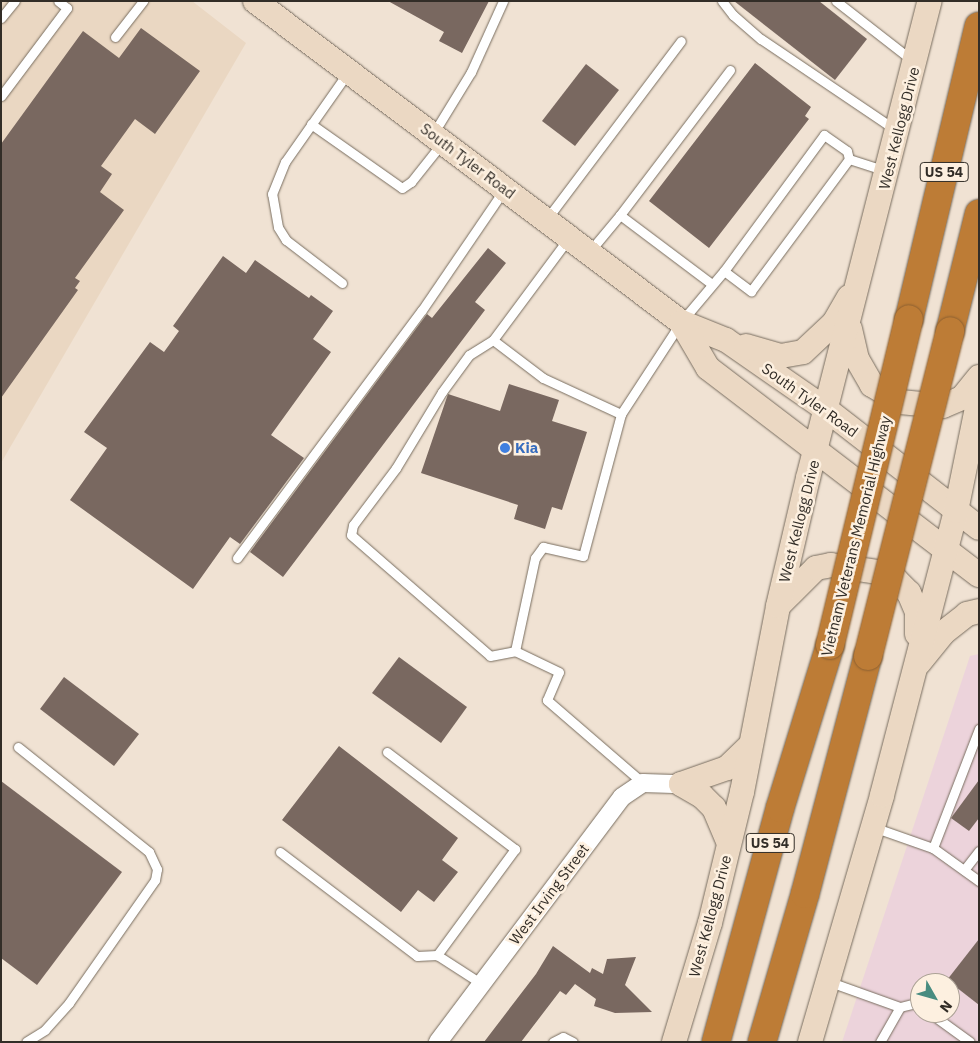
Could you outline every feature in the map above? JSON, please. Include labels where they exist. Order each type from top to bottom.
[{"type":"highway","name":"Vietnam Veterans Memorial Highway","points":[[716,1042],[780,808],[830,645],[979,26]]},
{"type":"highway","name":"US 54","points":[[762,1042],[805,894],[868,656],[979,214]]},
{"type":"main road","name":"South Tyler Road","points":[[255,1],[681,322],[726,340],[827,410],[979,528]]},
{"type":"main road","name":"West Kellogg Drive","points":[[674,1042],[710,923],[729,843],[778,606],[815,452],[849,327],[930,1]]},
{"type":"main road","points":[[726,340],[781,356],[803,352],[834,322],[861,276]]},
{"type":"main road","name":"South Tyler Road","points":[[681,322],[708,368],[815,452],[979,575]]},
{"type":"main road","points":[[849,327],[857,358],[872,385],[900,402],[943,406],[962,398],[979,376]]},
{"type":"main road","points":[[810,1042],[872,827],[956,511],[979,398]]},
{"type":"main road","points":[[778,606],[816,568],[832,565],[878,572],[896,580],[910,593],[917,612],[916,660]]},
{"type":"main road","points":[[916,660],[943,633],[967,614],[979,611]]},
{"type":"main road","points":[[681,784],[727,768],[749,746]]},
{"type":"main road","points":[[681,784],[702,796],[714,808],[729,843]]},
{"type":"street","points":[[643,783],[681,784]]},
{"type":"street","name":"West Irving Street","points":[[438,1042],[622,797],[643,783]]},
{"type":"lane","points":[[1,18],[15,1]]},
{"type":"lane","points":[[1,96],[66,8],[58,1]]},
{"type":"lane","points":[[115,37],[143,1]]},
{"type":"lane","points":[[311,124],[402,188],[412,182],[438,138],[502,1]]},
{"type":"lane","points":[[722,1],[733,15],[796,64],[898,132]]},
{"type":"lane","points":[[836,1],[915,63]]},
{"type":"lane","points":[[546,220],[682,40]]},
{"type":"lane","points":[[589,253],[730,70]]},
{"type":"lane","points":[[342,283],[286,240],[273,210],[272,194],[278,175],[311,124],[349,71]]},
{"type":"lane","points":[[515,651],[538,552],[549,547],[583,556],[621,414],[681,322],[724,271],[824,134],[847,151],[849,159]]},
{"type":"lane","points":[[849,159],[888,172]]},
{"type":"lane","points":[[724,271],[751,291],[849,159]]},
{"type":"lane","points":[[237,558],[422,310],[505,189]]},
{"type":"lane","points":[[620,215],[712,284]]},
{"type":"lane","points":[[568,238],[493,340],[469,355],[442,392],[396,468],[353,525],[351,536],[490,656],[515,651],[559,672],[547,700],[643,783]]},
{"type":"lane","points":[[493,340],[544,378],[621,414]]},
{"type":"lane","points":[[933,848],[979,729]]},
{"type":"lane","points":[[18,747],[149,852],[157,869],[155,880],[69,1003],[45,1030],[26,1042]]},
{"type":"lane","points":[[387,752],[515,849],[437,954]]},
{"type":"lane","points":[[872,827],[933,848],[979,881]]},
{"type":"lane","points":[[280,852],[417,956],[437,954],[482,984]]},
{"type":"lane","points":[[964,870],[979,852]]},
{"type":"lane","points":[[827,981],[900,1007],[910,1004]]},
{"type":"lane","points":[[880,1042],[900,1007]]},
{"type":"lane","points":[[944,1023],[970,1042]]},
{"type":"lane","points":[[553,1042],[562,1037],[573,1042]]},
{"type":"shaded area","points":[[1,1],[192,1],[246,43],[1,463]]},
{"type":"shaded area","points":[[979,654],[979,1042],[842,1042],[970,656]]},
{"type":"building","points":[[388,1],[489,1],[462,53],[439,41],[444,32]]},
{"type":"building","points":[[734,1],[819,1],[867,39],[835,80]]},
{"type":"building","points":[[141,28],[200,71],[155,134],[135,119],[101,166],[112,174],[100,192],[124,210],[75,278],[80,281],[75,288],[78,290],[1,398],[1,144],[83,31],[119,58]]},
{"type":"building","points":[[755,63],[811,107],[805,116],[809,119],[709,248],[649,201]]},
{"type":"building","points":[[586,64],[619,90],[575,146],[542,121]]},
{"type":"building","points":[[488,248],[506,263],[475,302],[485,310],[283,577],[250,552],[427,314],[432,318]]},
{"type":"building","points":[[223,256],[246,273],[255,260],[309,298],[311,295],[333,311],[313,339],[331,352],[271,435],[304,458],[240,544],[230,537],[193,589],[70,500],[107,448],[84,432],[150,342],[164,352],[179,331],[173,326]]},
{"type":"building","name":"Kia","points":[[509,384],[559,400],[552,421],[587,432],[562,510],[552,507],[545,529],[514,519],[518,505],[421,473],[448,394],[500,411]]},
{"type":"building","points":[[399,657],[467,707],[441,743],[372,693]]},
{"type":"building","points":[[64,677],[139,734],[114,766],[40,709]]},
{"type":"building","points":[[339,746],[458,838],[442,860],[458,872],[434,902],[418,890],[401,912],[282,820]]},
{"type":"building","points":[[979,780],[979,818],[969,831],[951,818]]},
{"type":"building","points":[[1,781],[122,872],[37,985],[1,958]]},
{"type":"building","points":[[979,939],[979,1005],[960,990],[960,973],[952,973]]},
{"type":"building","points":[[553,946],[590,973],[592,968],[603,974],[607,959],[636,957],[625,985],[652,1012],[615,1013],[594,1006],[596,999],[575,984],[566,995],[560,991],[521,1042],[484,1042],[536,974]]},
{"type":"place","name":"Kia","points":[[505,448]]}]
